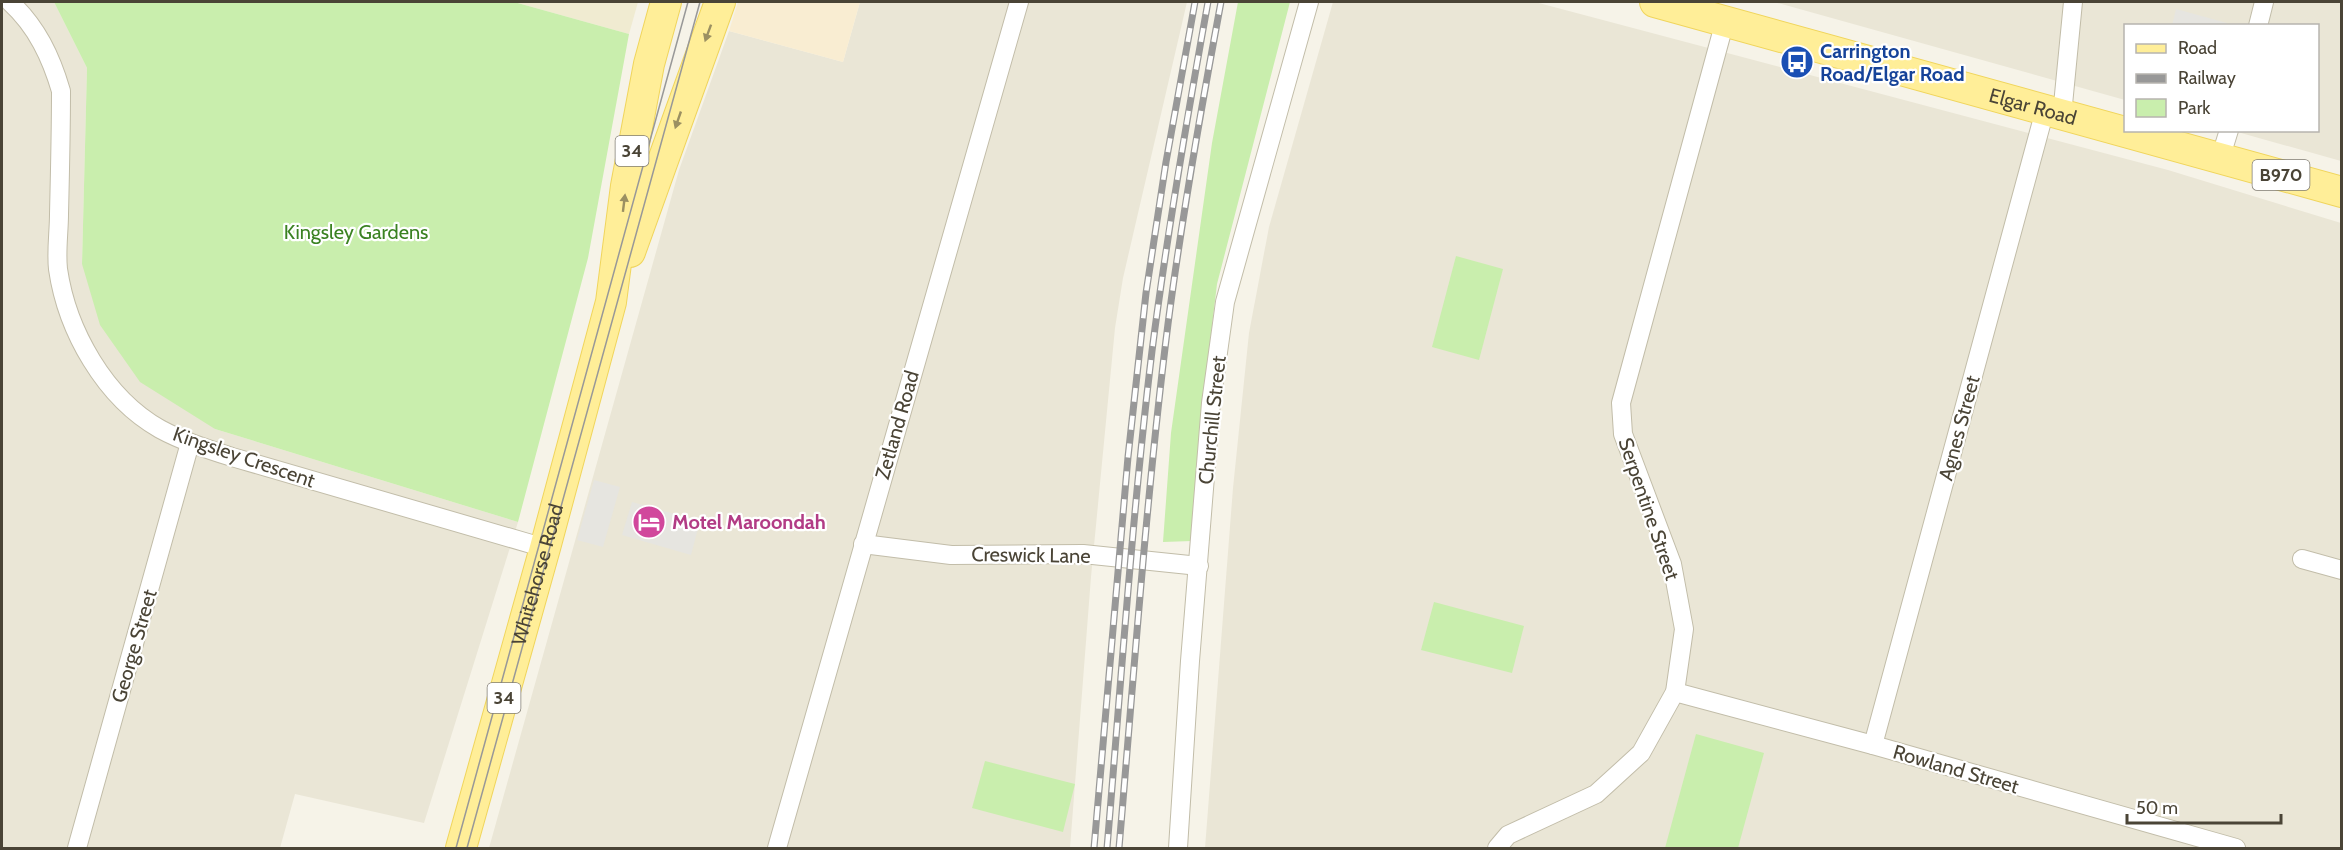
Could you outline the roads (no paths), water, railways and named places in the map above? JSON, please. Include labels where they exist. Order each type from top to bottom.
[{"type":"main road","name":"Whitehorse Road","points":[[611,302],[630,166],[649,64],[666,2]]},
{"type":"main road","name":"Whitehorse Road","points":[[462,849],[611,302],[720,2]]},
{"type":"main road","name":"Elgar Road","points":[[1654,2],[2124,132]]},
{"type":"main road","name":"Elgar Road","points":[[2125,132],[2342,192]]},
{"type":"street","name":"Kingsley Crescent","points":[[10,2],[40,37],[55,69],[61,92],[58,267],[66,304],[99,372],[126,404],[159,428],[190,443],[264,467],[545,548]]},
{"type":"street","name":"Zetland Road","points":[[777,849],[1019,2]]},
{"type":"street","name":"Churchill Street","points":[[1178,849],[1211,403],[1225,302],[1309,2]]},
{"type":"street","name":"Agnes Street","points":[[1873,745],[2054,112],[2073,2]]},
{"type":"street","points":[[2258,24],[2264,2]]},
{"type":"street","name":"Serpentine Street","points":[[1497,849],[1508,835],[1596,794],[1641,753],[1675,692],[1684,629],[1672,564],[1623,434],[1621,403],[1725,21]]},
{"type":"street","points":[[2220,159],[2228,132]]},
{"type":"street","name":"George Street","points":[[77,849],[190,443]]},
{"type":"street","name":"Creswick Lane","points":[[863,544],[951,555],[1083,554],[1198,566]]},
{"type":"street","points":[[2302,559],[2342,570]]},
{"type":"street","name":"Rowland Street","points":[[1675,692],[1873,745],[2236,849]]},
{"type":"tram line","points":[[456,848],[688,2]]},
{"type":"tram line","points":[[467,848],[700,2]]},
{"type":"railway","points":[[1094,848],[1128,457],[1146,293],[1166,162],[1195,2]]},
{"type":"railway","points":[[1107,848],[1133,537],[1152,351],[1164,263],[1208,2]]},
{"type":"railway","points":[[1119,848],[1160,389],[1179,243],[1221,2]]},
{"type":"place","name":"Carrington Road/Elgar Road","points":[[1797,62]]},
{"type":"place","name":"Motel Maroondah","points":[[649,522]]},
{"type":"park label","name":"Kingsley Gardens","points":[[356,232]]}]
